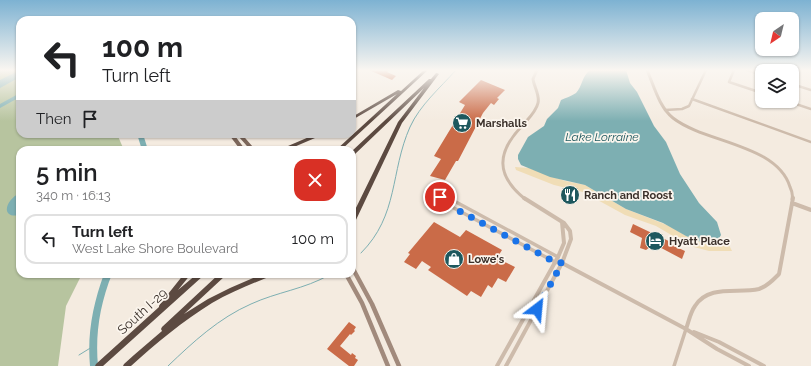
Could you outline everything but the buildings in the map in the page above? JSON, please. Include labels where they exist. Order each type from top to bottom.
[{"type":"highway","points":[[356,117],[383,102],[403,87]]},
{"type":"highway","points":[[356,134],[407,87]]},
{"type":"highway","points":[[356,150],[423,87]]},
{"type":"highway","points":[[356,214],[400,122],[427,87]]},
{"type":"highway","points":[[292,146],[311,138]]},
{"type":"highway","points":[[342,146],[351,138]]},
{"type":"highway","points":[[124,343],[160,307],[185,278]]},
{"type":"highway","name":"South I-29","points":[[98,366],[197,278]]},
{"type":"highway","points":[[132,361],[219,278]]},
{"type":"highway","points":[[126,366],[170,328],[200,307],[223,294],[260,278]]},
{"type":"main road","points":[[234,138],[240,146]]},
{"type":"main road","points":[[242,138],[249,146]]},
{"type":"main road","points":[[356,274],[372,304],[399,366]]},
{"type":"main road","points":[[348,278],[362,303],[388,366]]},
{"type":"street","points":[[506,366],[562,263],[569,248],[572,236],[570,230],[562,221],[524,198],[510,183],[503,167],[503,156],[507,145],[536,109],[539,103],[539,94],[536,87]]},
{"type":"street","points":[[655,87],[665,110],[673,118],[688,127],[753,152],[773,164],[788,181],[792,189],[792,203],[778,274],[773,282],[765,288],[755,290],[720,291],[704,296],[696,304],[674,366]]},
{"type":"street","points":[[665,110],[686,108],[692,100],[698,87]]},
{"type":"street","points":[[744,87],[755,91]]},
{"type":"street","points":[[692,100],[811,142]]},
{"type":"street","points":[[799,105],[811,109]]},
{"type":"street","points":[[434,194],[448,202],[452,207],[686,329],[717,349],[749,366]]},
{"type":"street","points":[[448,202],[456,202],[558,257],[562,263]]},
{"type":"street","points":[[792,203],[811,210]]},
{"type":"street","points":[[497,366],[558,257],[564,243],[562,221]]},
{"type":"street","points":[[686,329],[719,342],[764,366]]},
{"type":"green space","points":[[0,87],[16,87],[16,138],[119,138],[122,146],[16,146],[16,278],[80,278],[66,306],[58,366],[0,366]]},
{"type":"sand","points":[[515,167],[529,168],[565,181],[585,185],[626,209],[672,227],[686,236],[711,245],[721,237],[728,243],[732,251],[709,251],[690,246],[656,226],[625,215],[583,192],[554,185],[516,170]]},
{"type":"water","name":"Lake Lorraine","points":[[633,87],[654,126],[666,142],[680,174],[699,203],[717,222],[721,235],[717,242],[711,245],[703,243],[686,236],[663,223],[626,209],[585,185],[550,177],[521,165],[518,155],[528,137],[544,126],[547,119],[558,108],[561,100],[576,93],[580,88]]},
{"type":"water","points":[[15,196],[16,215],[14,215],[7,212],[7,208],[8,204]]},
{"type":"waterway","points":[[361,253],[373,239],[382,224],[392,193],[399,160],[410,127],[419,111],[440,87]]},
{"type":"waterway","points":[[0,106],[16,97]]},
{"type":"waterway","points":[[141,138],[144,146]]},
{"type":"waterway","points":[[94,366],[93,342],[95,319],[107,278]]},
{"type":"waterway","points":[[168,366],[207,331],[228,316],[261,300],[324,278]]},
{"type":"waterway","points":[[79,355],[92,347]]},
{"type":"place","name":"Marshalls","points":[[462,123]]},
{"type":"place","name":"Ranch and Roost","points":[[570,195]]},
{"type":"place","name":"Hyatt Place","points":[[655,241]]},
{"type":"place","name":"Lowe's","points":[[454,259]]},
{"type":"route","points":[[440,197],[448,202],[452,207],[555,262],[562,263],[537,309]]}]
